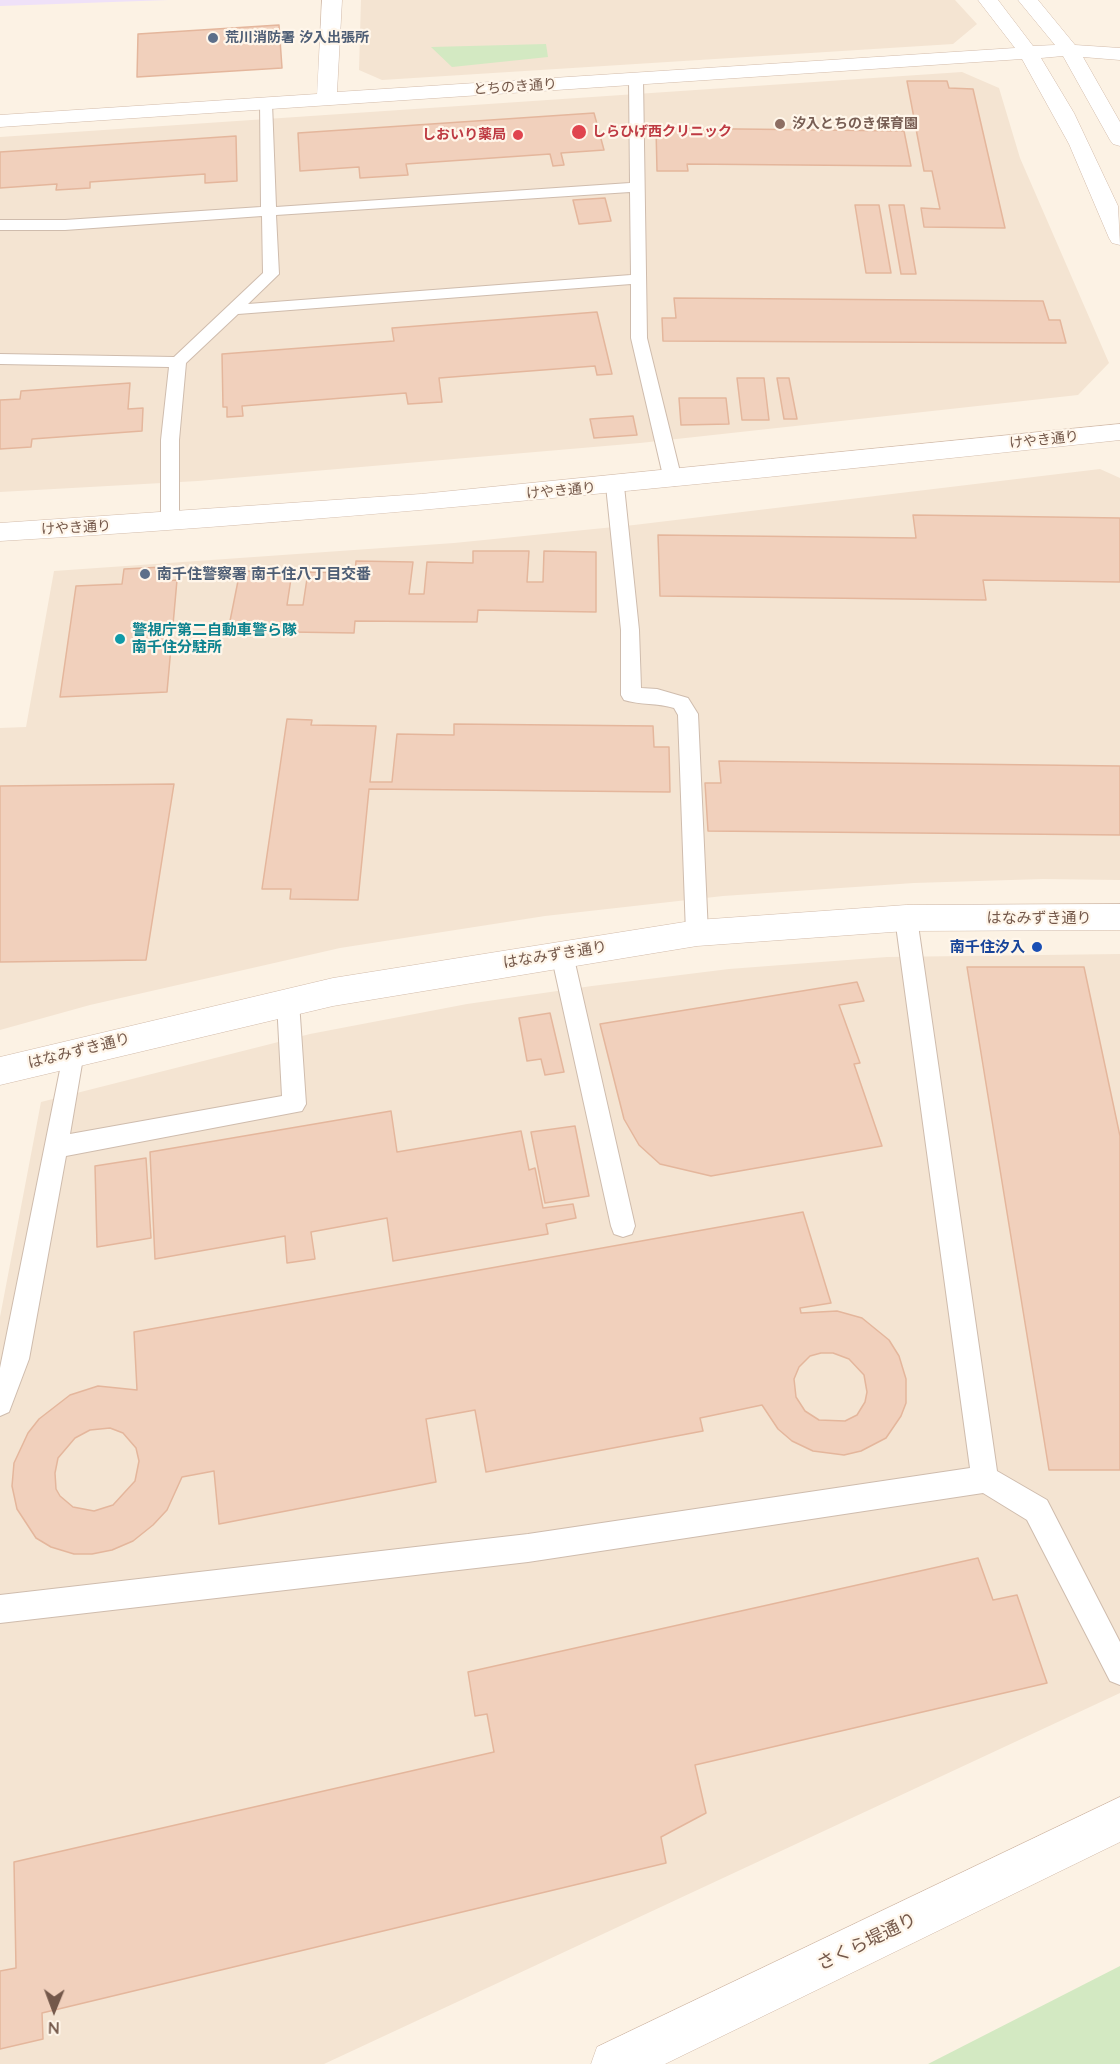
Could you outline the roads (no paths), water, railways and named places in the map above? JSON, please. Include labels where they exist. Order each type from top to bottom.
[{"type":"street","points":[[327,99],[332,0]]},
{"type":"street","points":[[988,0],[1030,54],[1049,85],[1097,181],[1120,238]]},
{"type":"street","points":[[1028,0],[1069,50],[1120,140]]},
{"type":"street","points":[[1069,50],[1104,39],[1120,38]]},
{"type":"street","points":[[1069,50],[1120,54]]},
{"type":"street","name":"とちのき通り","points":[[0,121],[1069,50]]},
{"type":"street","name":"けやき通り","points":[[0,532],[170,523],[615,486],[1120,432]]},
{"type":"street","name":"はなみずき通り","points":[[0,1071],[333,992],[697,933],[906,918],[1120,917]]},
{"type":"street","name":"さくら堤通り","points":[[614,2064],[1120,1819]]},
{"type":"lane","points":[[636,79],[639,338],[673,480]]},
{"type":"lane","points":[[170,523],[170,440],[178,362],[271,274],[265,103]]},
{"type":"lane","points":[[0,225],[65,225],[269,213],[637,187]]},
{"type":"lane","points":[[231,310],[638,279]]},
{"type":"lane","points":[[0,359],[178,362]]},
{"type":"lane","points":[[615,486],[630,630],[631,695],[657,696],[681,703],[688,714],[697,933]]},
{"type":"lane","points":[[906,918],[985,1479]]},
{"type":"lane","points":[[562,954],[623,1227]]},
{"type":"lane","points":[[55,1147],[294,1104],[288,1002]]},
{"type":"lane","points":[[0,1403],[16,1359],[73,1052]]},
{"type":"lane","points":[[0,1609],[528,1548],[985,1479],[1037,1510],[1120,1671]]},
{"type":"place","name":"荒川消防署 汐入出張所","points":[[213,38]]},
{"type":"place","name":"汐入とちのき保育園","points":[[780,124]]},
{"type":"place","name":"しらひげ西クリニック","points":[[579,132]]},
{"type":"place","name":"しおいり薬局","points":[[518,135]]},
{"type":"place","name":"南千住警察署 南千住八丁目交番","points":[[145,574]]},
{"type":"place","name":"警視庁第二自動車警ら隊 南千住分駐所","points":[[120,639]]},
{"type":"place","name":"南千住汐入","points":[[1037,947]]}]
